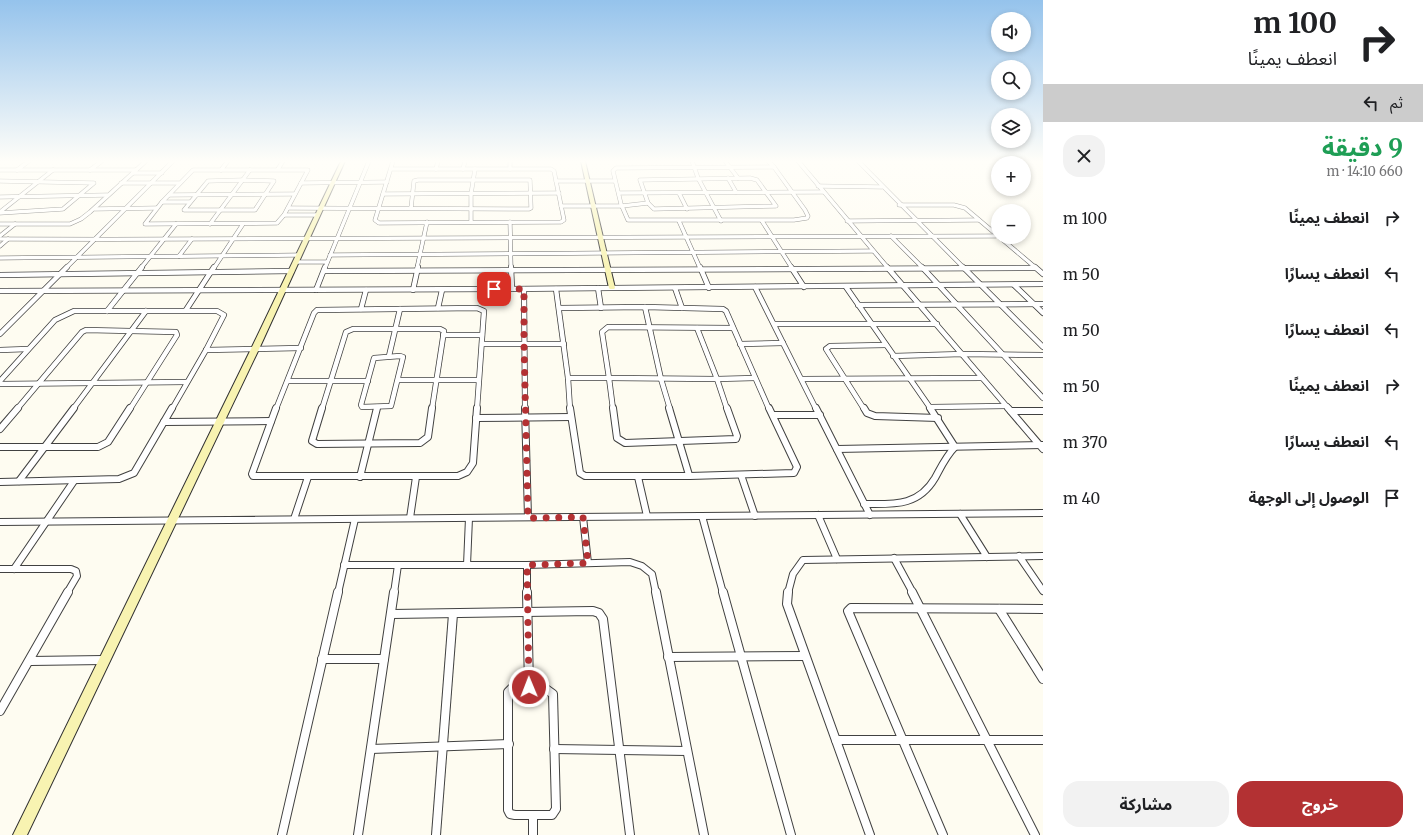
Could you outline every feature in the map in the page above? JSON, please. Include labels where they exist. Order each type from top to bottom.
[{"type":"street","points":[[0,212],[15,200]]},
{"type":"street","points":[[0,212],[61,210],[65,209],[75,200]]},
{"type":"street","points":[[0,224],[70,224],[95,209],[103,200]]},
{"type":"street","points":[[0,334],[135,200]]},
{"type":"street","points":[[210,224],[227,200]]},
{"type":"street","points":[[190,202],[185,210],[255,210],[261,200]]},
{"type":"street","points":[[190,202],[162,202],[146,224],[277,223],[284,215],[292,200]]},
{"type":"street","points":[[20,835],[255,349],[325,200]]},
{"type":"street","points":[[316,290],[352,200]]},
{"type":"street","points":[[382,200],[375,220],[379,223],[562,222],[564,220],[560,200]]},
{"type":"street","points":[[410,208],[411,200]]},
{"type":"street","points":[[471,200],[471,222]]},
{"type":"street","points":[[284,215],[349,208],[529,209],[531,208],[531,200]]},
{"type":"street","points":[[592,200],[612,288]]},
{"type":"street","points":[[621,200],[626,219],[628,220],[762,221],[797,220],[807,218],[808,216],[805,210],[798,200]]},
{"type":"street","points":[[647,200],[654,209],[776,206],[771,200]]},
{"type":"street","points":[[682,200],[687,209]]},
{"type":"street","points":[[710,200],[721,221]]},
{"type":"street","points":[[830,200],[1042,446]]},
{"type":"street","points":[[895,200],[1043,347]]},
{"type":"street","points":[[561,206],[622,206],[648,203]]},
{"type":"street","points":[[899,204],[958,206],[965,208],[991,231]]},
{"type":"street","points":[[95,209],[157,208]]},
{"type":"street","points":[[288,208],[320,212]]},
{"type":"street","points":[[847,221],[979,220]]},
{"type":"street","points":[[679,221],[709,288]]},
{"type":"street","points":[[762,221],[770,236],[804,287]]},
{"type":"street","points":[[413,290],[422,239],[427,222]]},
{"type":"street","points":[[510,222],[512,289]]},
{"type":"street","points":[[0,236],[16,224]]},
{"type":"street","points":[[107,311],[176,224]]},
{"type":"street","points":[[186,310],[231,239],[243,224]]},
{"type":"street","points":[[0,239],[306,240],[770,236],[991,236]]},
{"type":"street","points":[[892,236],[940,285],[955,304],[1043,398]]},
{"type":"street","points":[[0,246],[8,239]]},
{"type":"street","points":[[179,256],[192,239]]},
{"type":"street","points":[[1006,244],[1043,274]]},
{"type":"street","points":[[330,255],[873,251]]},
{"type":"street","points":[[0,258],[221,255],[327,262]]},
{"type":"street","points":[[324,271],[700,268],[1035,268]]},
{"type":"street","points":[[0,275],[292,271]]},
{"type":"street","points":[[0,291],[442,290],[1043,284]]},
{"type":"street","points":[[1014,285],[1043,313]]},
{"type":"street","points":[[846,286],[893,356],[931,407],[956,447]]},
{"type":"street","points":[[755,287],[870,515]]},
{"type":"street","points":[[598,288],[601,308]]},
{"type":"street","points":[[676,288],[682,308]]},
{"type":"street","points":[[524,289],[528,518]]},
{"type":"street","points":[[556,289],[560,308],[571,418],[580,474],[585,476],[741,475],[794,473],[796,471],[797,467],[755,378],[726,311],[723,309],[645,307],[560,308]]},
{"type":"street","points":[[361,309],[366,290]]},
{"type":"street","points":[[438,308],[442,290]]},
{"type":"street","points":[[858,305],[1043,304]]},
{"type":"street","points":[[645,307],[661,379],[678,442],[689,475]]},
{"type":"street","points":[[389,356],[400,309]]},
{"type":"street","points":[[400,309],[481,309],[484,311],[473,463],[467,472],[458,476],[416,477],[253,476],[252,474],[271,421],[314,312],[317,310],[400,309]]},
{"type":"street","points":[[0,381],[55,320],[74,311],[186,310],[217,311],[224,315],[206,350],[134,473],[119,479],[0,482]]},
{"type":"street","points":[[19,482],[146,311]]},
{"type":"street","points":[[774,324],[937,324]]},
{"type":"street","points":[[697,328],[717,379],[737,436],[736,439],[678,442],[620,442],[617,438],[607,378],[602,332],[604,329],[608,327],[733,328]]},
{"type":"street","points":[[440,329],[444,331],[443,335],[428,437],[426,440],[420,443],[367,444],[317,444],[312,441],[346,332],[349,330],[440,329]]},
{"type":"street","points":[[0,429],[82,332],[86,330],[176,332],[177,335],[108,442],[104,445],[98,447],[0,448]]},
{"type":"street","points":[[443,335],[482,335]]},
{"type":"street","points":[[740,344],[783,343]]},
{"type":"street","points":[[482,344],[564,344]]},
{"type":"street","points":[[886,346],[826,347],[845,379],[867,413],[870,415],[938,418]]},
{"type":"street","points":[[206,350],[301,348]]},
{"type":"street","points":[[0,350],[28,349]]},
{"type":"street","points":[[893,356],[962,354],[1043,355]]},
{"type":"street","points":[[389,356],[403,357],[399,380],[391,406],[362,406],[361,405],[374,358],[389,356]]},
{"type":"street","points":[[568,378],[755,378]]},
{"type":"street","points":[[802,379],[982,378]]},
{"type":"street","points":[[399,380],[478,380]]},
{"type":"street","points":[[288,381],[368,381]]},
{"type":"street","points":[[0,384],[187,382]]},
{"type":"street","points":[[360,477],[377,407]]},
{"type":"street","points":[[931,407],[1043,411]]},
{"type":"street","points":[[773,415],[820,415]]},
{"type":"street","points":[[476,418],[571,418]]},
{"type":"street","points":[[164,422],[271,421]]},
{"type":"street","points":[[836,448],[1042,446]]},
{"type":"street","points":[[864,504],[905,503],[918,499],[927,492],[944,459],[956,447]]},
{"type":"street","points":[[741,475],[755,516]]},
{"type":"street","points":[[638,476],[647,516]]},
{"type":"street","points":[[294,519],[308,477]]},
{"type":"street","points":[[410,518],[416,477]]},
{"type":"street","points":[[14,569],[74,481]]},
{"type":"street","points":[[0,522],[171,522],[294,519],[1043,513]]},
{"type":"street","points":[[960,514],[988,557]]},
{"type":"street","points":[[818,515],[837,560]]},
{"type":"street","points":[[702,516],[791,835]]},
{"type":"street","points":[[583,517],[588,563]]},
{"type":"street","points":[[467,565],[469,518]]},
{"type":"street","points":[[282,835],[355,519]]},
{"type":"street","points":[[1019,556],[1043,592]]},
{"type":"street","points":[[870,835],[787,604],[788,593],[796,566],[803,560],[1043,556]]},
{"type":"street","points":[[894,558],[921,608],[1035,835]]},
{"type":"street","points":[[344,565],[527,565],[630,562],[638,564],[652,574],[704,835]]},
{"type":"street","points":[[358,835],[392,614],[398,565]]},
{"type":"street","points":[[527,565],[529,687]]},
{"type":"street","points":[[0,569],[71,569],[76,572],[77,576],[30,661],[0,711]]},
{"type":"street","points":[[943,835],[848,611],[851,608],[998,608],[1043,610]]},
{"type":"street","points":[[998,608],[1043,679]]},
{"type":"street","points":[[392,614],[592,611],[599,613],[603,619],[630,835]]},
{"type":"street","points":[[436,835],[454,614]]},
{"type":"street","points":[[668,657],[741,655],[805,656]]},
{"type":"street","points":[[322,659],[384,659]]},
{"type":"street","points":[[30,661],[104,660]]},
{"type":"street","points":[[529,687],[547,689],[551,691],[553,694],[556,809],[552,815],[510,814],[508,810],[509,744],[508,692],[512,688],[529,687]]},
{"type":"street","points":[[836,740],[1043,740]]},
{"type":"street","points":[[371,749],[443,745],[509,744]]},
{"type":"street","points":[[554,749],[687,751]]},
{"type":"street","points":[[533,815],[533,835]]},
{"type":"route","points":[[494,289],[524,289],[528,518],[583,517],[588,563],[527,565],[529,687]]}]
